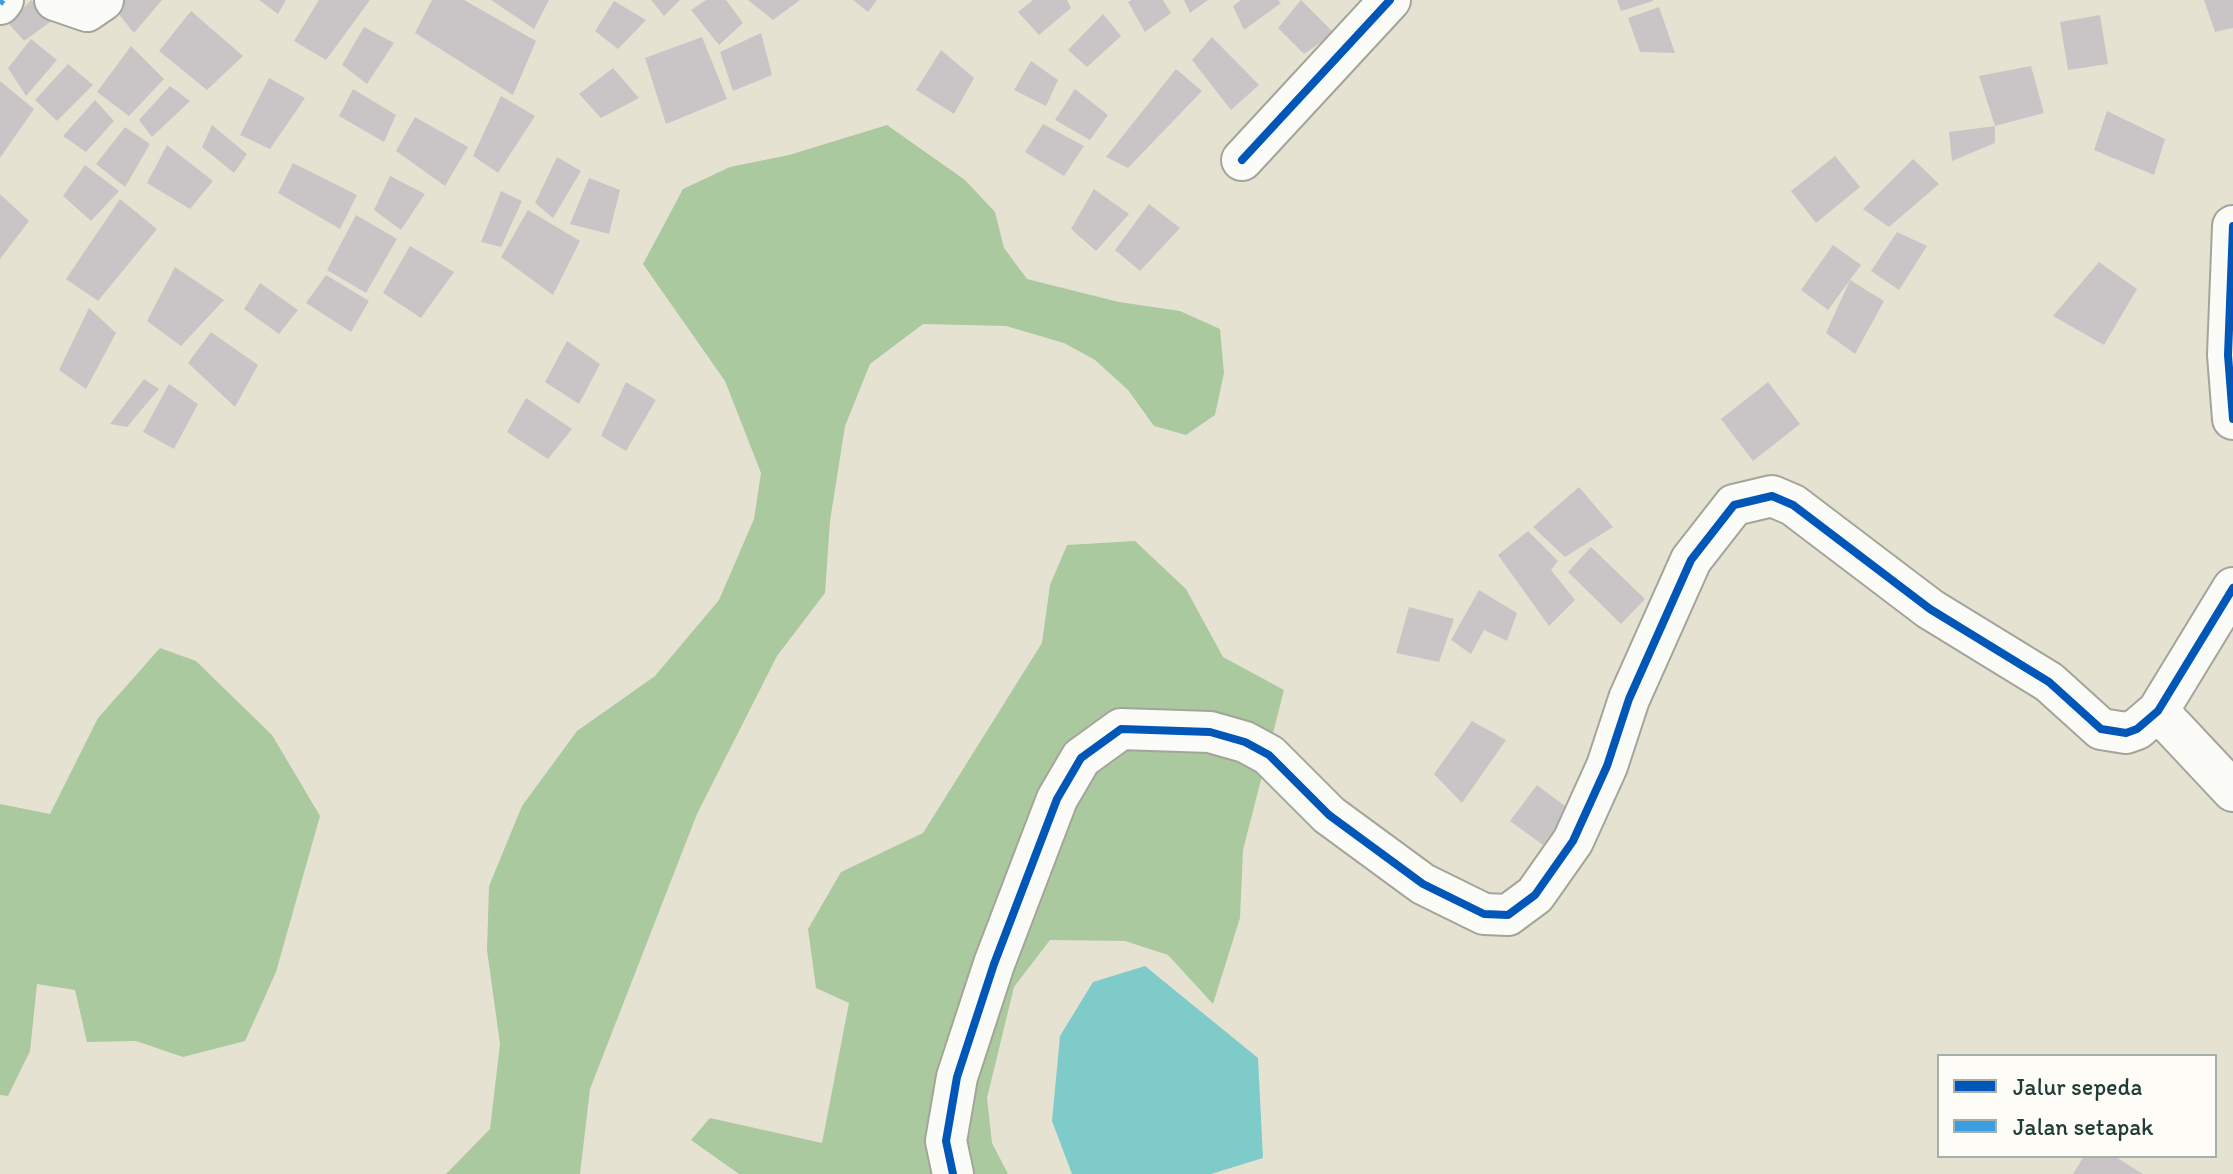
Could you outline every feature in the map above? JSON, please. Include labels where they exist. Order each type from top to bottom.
[{"type":"street","points":[[55,0],[87,11],[103,0]]},
{"type":"street","points":[[1242,160],[1390,0]]},
{"type":"street","points":[[2233,226],[2228,355],[2233,419]]},
{"type":"street","points":[[953,1174],[946,1141],[957,1077],[994,964],[1057,799],[1081,758],[1121,729],[1210,732],[1245,742],[1269,755],[1329,815],[1423,884],[1484,914],[1508,915],[1535,895],[1573,841],[1607,766],[1629,699],[1691,560],[1734,505],[1772,496],[1793,505],[1930,609],[2049,682],[2101,729],[2126,733],[2137,729],[2158,711],[2233,588]]},
{"type":"street","points":[[2158,711],[2233,791]]},
{"type":"green space","points":[[887,125],[965,180],[995,212],[1004,248],[1027,279],[1119,302],[1180,311],[1220,329],[1224,373],[1215,415],[1186,435],[1154,426],[1128,390],[1095,360],[1064,343],[1006,326],[923,324],[870,364],[845,426],[830,521],[825,593],[777,656],[697,814],[590,1089],[580,1174],[446,1174],[490,1129],[500,1044],[487,950],[489,886],[522,806],[577,731],[655,676],[719,600],[754,519],[761,473],[725,381],[643,264],[683,189],[730,167],[789,155]]},
{"type":"green space","points":[[1135,541],[1186,589],[1223,657],[1284,690],[1243,850],[1240,918],[1213,1004],[1168,955],[1125,941],[1050,940],[1014,987],[987,1098],[992,1143],[1008,1174],[739,1174],[691,1140],[710,1118],[822,1143],[849,1003],[816,988],[808,929],[841,872],[923,833],[1042,643],[1050,585],[1067,545]]},
{"type":"green space","points":[[160,648],[196,661],[272,735],[320,816],[276,972],[245,1041],[183,1057],[136,1041],[87,1042],[75,990],[37,984],[30,1051],[8,1096],[0,1095],[0,804],[50,814],[98,718]]},
{"type":"water","points":[[1145,966],[1258,1058],[1263,1158],[1211,1174],[1072,1174],[1052,1121],[1060,1036],[1093,982]]},
{"type":"building","points":[[31,0],[53,20],[24,41],[9,24]]},
{"type":"building","points":[[119,0],[162,0],[134,33],[113,7]]},
{"type":"building","points":[[259,0],[286,0],[278,14]]},
{"type":"building","points":[[319,0],[370,0],[326,60],[294,41]]},
{"type":"building","points":[[432,0],[464,0],[536,41],[513,95],[415,33]]},
{"type":"building","points":[[491,0],[549,0],[534,29]]},
{"type":"building","points":[[651,0],[680,0],[664,16]]},
{"type":"building","points":[[706,0],[726,0],[743,23],[719,45],[691,10]]},
{"type":"building","points":[[748,0],[800,0],[773,20]]},
{"type":"building","points":[[853,0],[877,0],[868,12]]},
{"type":"building","points":[[1033,0],[1067,0],[1071,8],[1039,35],[1018,12]]},
{"type":"building","points":[[1163,0],[1171,13],[1145,32],[1128,2]]},
{"type":"building","points":[[1184,0],[1208,0],[1190,13]]},
{"type":"building","points":[[1241,0],[1278,0],[1281,3],[1244,30],[1233,6]]},
{"type":"building","points":[[1301,0],[1334,33],[1304,54],[1278,28]]},
{"type":"building","points":[[1617,0],[1653,0],[1653,1],[1621,11]]},
{"type":"building","points":[[2204,0],[2233,0],[2233,28],[2215,32]]},
{"type":"building","points":[[614,1],[646,20],[618,49],[595,31]]},
{"type":"building","points":[[1659,7],[1675,53],[1640,52],[1628,18]]},
{"type":"building","points":[[191,11],[243,56],[207,90],[159,51]]},
{"type":"building","points":[[1103,14],[1121,36],[1087,67],[1068,50]]},
{"type":"building","points":[[2100,15],[2108,64],[2068,70],[2060,22]]},
{"type":"building","points":[[364,27],[394,43],[367,84],[342,65]]},
{"type":"building","points":[[761,33],[772,75],[733,91],[720,52]]},
{"type":"building","points":[[702,37],[727,99],[666,124],[645,58]]},
{"type":"building","points":[[1212,37],[1259,85],[1231,110],[1192,60]]},
{"type":"building","points":[[31,39],[57,60],[26,96],[8,68]]},
{"type":"building","points":[[131,46],[164,79],[129,116],[97,92]]},
{"type":"building","points":[[941,50],[974,78],[954,114],[916,90]]},
{"type":"building","points":[[1031,61],[1058,80],[1046,106],[1014,90]]},
{"type":"building","points":[[68,64],[93,85],[57,121],[35,100]]},
{"type":"building","points":[[2031,66],[2044,113],[1995,126],[1979,76]]},
{"type":"building","points":[[613,68],[639,98],[601,118],[579,94]]},
{"type":"building","points":[[1176,69],[1202,91],[1128,168],[1106,157]]},
{"type":"building","points":[[269,78],[305,98],[270,149],[240,135]]},
{"type":"building","points":[[0,81],[34,109],[0,158]]},
{"type":"building","points":[[170,86],[190,101],[152,137],[139,120]]},
{"type":"building","points":[[353,89],[396,115],[384,142],[339,116]]},
{"type":"building","points":[[1075,89],[1108,115],[1090,140],[1055,120]]},
{"type":"building","points":[[501,96],[535,116],[498,173],[473,156]]},
{"type":"building","points":[[95,100],[114,121],[86,152],[63,136]]},
{"type":"building","points":[[2107,111],[2165,139],[2154,175],[2094,150]]},
{"type":"building","points":[[415,117],[468,147],[445,186],[396,151]]},
{"type":"building","points":[[1043,124],[1084,146],[1064,176],[1025,152]]},
{"type":"building","points":[[212,125],[247,154],[234,173],[202,147]]},
{"type":"building","points":[[1995,126],[1995,143],[1952,161],[1949,132]]},
{"type":"building","points":[[125,127],[150,144],[125,187],[96,164]]},
{"type":"building","points":[[167,145],[213,181],[190,209],[147,183]]},
{"type":"building","points":[[1835,156],[1860,187],[1816,223],[1791,191]]},
{"type":"building","points":[[557,157],[581,171],[553,218],[535,203]]},
{"type":"building","points":[[1913,159],[1939,184],[1889,227],[1863,209]]},
{"type":"building","points":[[293,163],[357,195],[340,229],[278,193]]},
{"type":"building","points":[[85,165],[119,191],[91,221],[63,196]]},
{"type":"building","points":[[390,176],[425,194],[401,230],[374,210]]},
{"type":"building","points":[[589,178],[620,190],[609,234],[570,224]]},
{"type":"building","points":[[1094,189],[1129,214],[1096,251],[1071,229]]},
{"type":"building","points":[[501,191],[522,201],[501,247],[481,242]]},
{"type":"building","points":[[0,194],[29,221],[0,259]]},
{"type":"building","points":[[120,199],[157,229],[98,301],[66,279]]},
{"type":"building","points":[[1149,204],[1180,228],[1140,271],[1115,250]]},
{"type":"building","points":[[528,210],[580,241],[553,295],[501,257]]},
{"type":"building","points":[[356,215],[397,239],[366,293],[327,270]]},
{"type":"building","points":[[1897,232],[1927,246],[1899,290],[1871,271]]},
{"type":"building","points":[[1833,245],[1861,265],[1828,310],[1801,290]]},
{"type":"building","points":[[410,246],[454,272],[421,318],[383,293]]},
{"type":"building","points":[[2099,262],[2137,289],[2104,345],[2053,316]]},
{"type":"building","points":[[175,267],[224,300],[181,346],[147,321]]},
{"type":"building","points":[[326,275],[369,301],[351,332],[306,303]]},
{"type":"building","points":[[1850,280],[1884,301],[1855,354],[1826,333]]},
{"type":"building","points":[[260,283],[298,310],[279,334],[244,309]]},
{"type":"building","points":[[89,308],[116,333],[86,389],[59,370]]},
{"type":"building","points":[[211,332],[258,365],[235,407],[188,363]]},
{"type":"building","points":[[567,341],[600,364],[579,404],[545,382]]},
{"type":"building","points":[[144,379],[159,389],[127,427],[110,424]]},
{"type":"building","points":[[626,382],[656,400],[626,451],[601,436]]},
{"type":"building","points":[[1768,382],[1800,424],[1753,461],[1721,419]]},
{"type":"building","points":[[169,384],[198,404],[174,449],[143,432]]},
{"type":"building","points":[[526,398],[572,429],[548,459],[507,432]]},
{"type":"building","points":[[1579,487],[1613,527],[1565,557],[1533,527]]},
{"type":"building","points":[[1528,531],[1558,561],[1551,570],[1575,600],[1549,626],[1498,555]]},
{"type":"building","points":[[1591,547],[1645,599],[1621,624],[1568,572]]},
{"type":"building","points":[[1479,590],[1517,613],[1507,641],[1484,630],[1471,654],[1451,640]]},
{"type":"building","points":[[1409,607],[1454,619],[1439,662],[1396,653]]},
{"type":"building","points":[[1472,721],[1506,740],[1462,803],[1434,774]]},
{"type":"building","points":[[1537,785],[1569,809],[1543,845],[1510,821]]},
{"type":"building","points":[[2083,1158],[2117,1158],[2143,1174],[2073,1174]]},
{"type":"marked path","points":[[0,4],[3,0]]},
{"type":"cycle path","points":[[1242,160],[1390,0]]},
{"type":"cycle path","points":[[2233,226],[2228,355],[2233,419]]},
{"type":"cycle path","points":[[953,1174],[946,1141],[957,1077],[994,964],[1057,799],[1081,758],[1121,729],[1210,732],[1245,742],[1269,755],[1329,815],[1423,884],[1484,914],[1508,915],[1535,895],[1573,841],[1607,766],[1629,699],[1691,560],[1734,505],[1772,496],[1793,505],[1930,609],[2049,682],[2101,729],[2126,733],[2137,729],[2158,711],[2233,588]]}]
